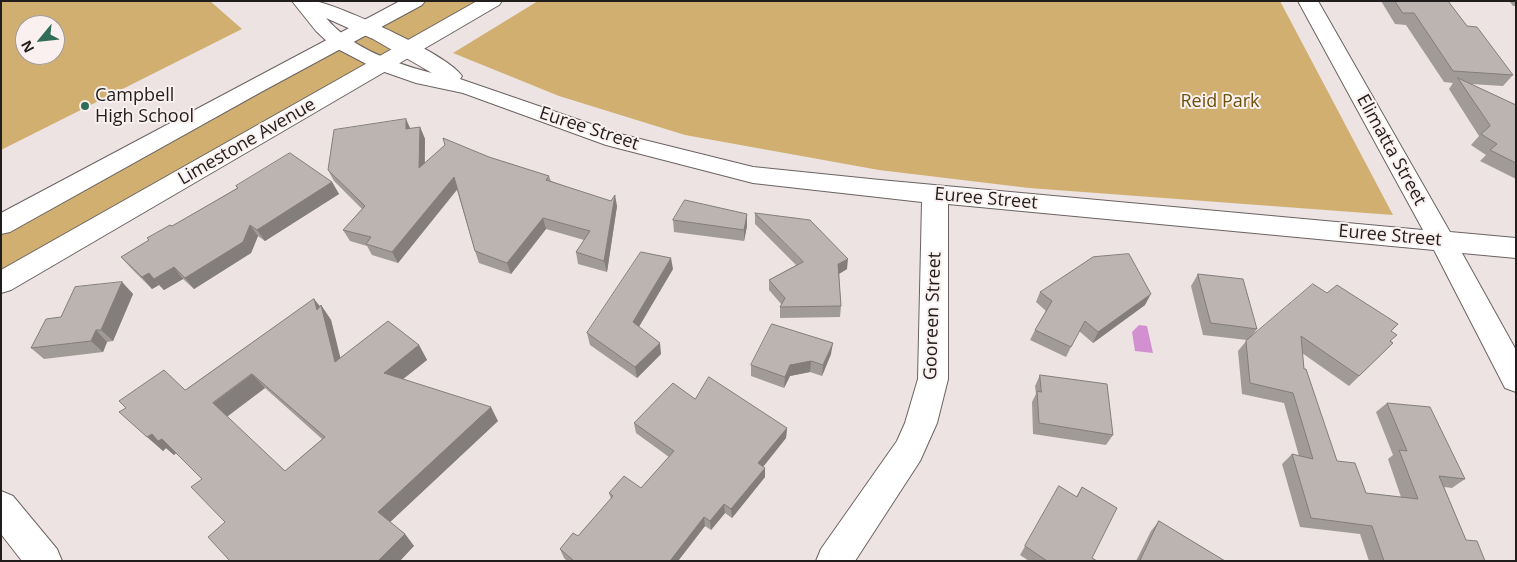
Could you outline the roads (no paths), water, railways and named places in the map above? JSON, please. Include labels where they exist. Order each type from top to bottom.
[{"type":"street","points":[[1,225],[253,86],[415,1]]},
{"type":"street","name":"Limestone Avenue","points":[[1,283],[492,1]]},
{"type":"street","name":"Elimatta Street","points":[[1308,1],[1516,378]]},
{"type":"street","name":"Euree Street","points":[[303,2],[345,16],[428,60],[469,88]]},
{"type":"street","name":"Euree Street","points":[[303,2],[323,27],[339,42],[384,64],[424,78],[469,88],[614,140],[753,175],[935,194],[1516,248]]},
{"type":"street","name":"Gooreen Street","points":[[834,561],[909,451],[921,423],[933,379],[935,194]]},
{"type":"street","points":[[1,507],[44,561]]},
{"type":"place","name":"Campbell High School","points":[[85,106]]},
{"type":"park label","name":"Reid Park","points":[[1220,102]]}]
